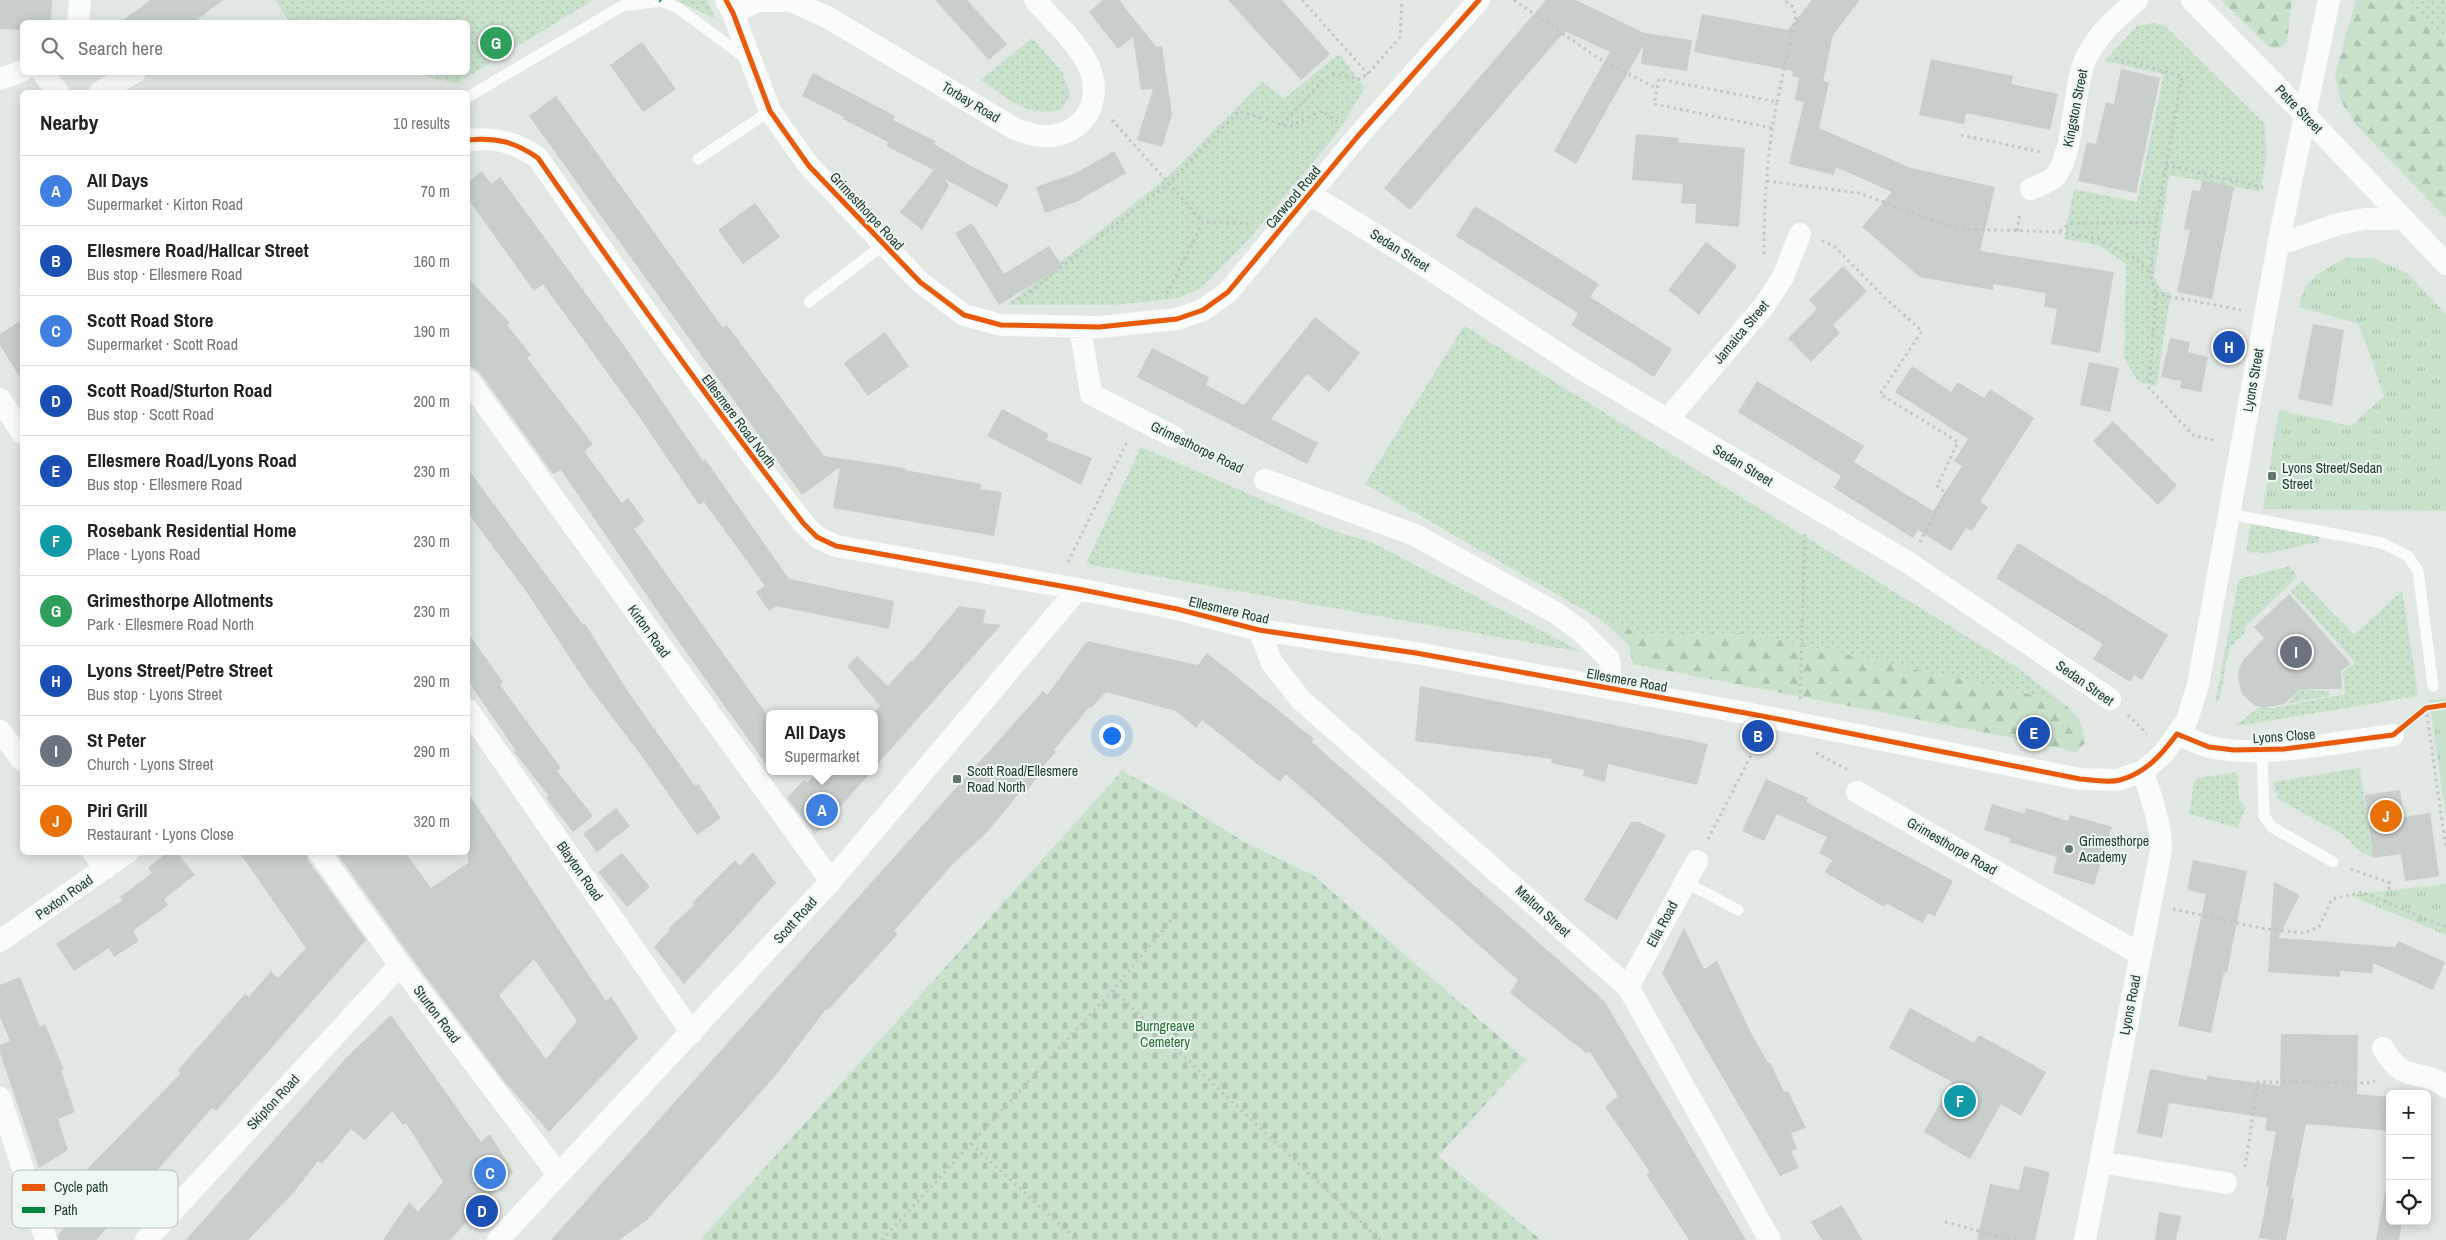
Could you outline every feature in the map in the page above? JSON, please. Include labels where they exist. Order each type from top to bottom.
[{"type":"street","points":[[78,20],[80,0]]},
{"type":"street","points":[[1035,0],[1082,55],[1090,70],[1094,86],[1094,101]]},
{"type":"street","name":"Kingston Street","points":[[2031,189],[2053,179],[2066,157],[2078,81],[2090,51],[2098,38],[2137,0]]},
{"type":"street","name":"Petre Street","points":[[2192,0],[2306,116],[2446,264]]},
{"type":"street","name":"Lyons Street","points":[[2164,753],[2188,720],[2198,684],[2278,245],[2329,0]]},
{"type":"street","name":"Torbay Road","points":[[729,7],[758,1],[791,1],[827,17],[1015,129],[1034,135],[1064,133],[1078,126],[1087,115],[1094,101]]},
{"type":"street","name":"Carwood Road","points":[[1080,327],[1099,327],[1177,319],[1203,310],[1228,292],[1468,3]]},
{"type":"street","name":"Grimesthorpe Road","points":[[729,7],[770,111],[809,166],[920,282],[964,315],[1001,325],[1080,327],[1091,394],[1174,437]]},
{"type":"street","points":[[0,79],[20,72]]},
{"type":"street","points":[[44,75],[56,90]]},
{"type":"street","points":[[104,90],[130,75]]},
{"type":"street","name":"Ellesmere Road North","points":[[470,140],[500,140],[522,146],[538,158],[642,309],[730,428],[804,524],[817,538],[836,546],[1078,589]]},
{"type":"street","name":"Sedan Street","points":[[1310,194],[1425,266],[1582,369],[1910,563],[2110,699]]},
{"type":"street","points":[[2278,245],[2338,224],[2365,219],[2404,219]]},
{"type":"street","name":"Jamaica Street","points":[[1666,420],[1764,306],[1783,277],[1800,234]]},
{"type":"street","name":"Kirton Road","points":[[470,383],[831,881]]},
{"type":"street","points":[[0,399],[14,422]]},
{"type":"street","points":[[1265,480],[1415,535],[1556,613],[1581,631],[1609,659],[1612,689]]},
{"type":"street","name":"Scott Road","points":[[498,1240],[831,881],[1078,589]]},
{"type":"street","name":"Ellesmere Road","points":[[1078,589],[1177,609],[1259,630],[1416,653],[1800,723],[2080,779],[2118,780],[2142,771],[2164,753]]},
{"type":"street","name":"Malton Street","points":[[1259,630],[1272,663],[1301,700],[1628,987],[1770,1240]]},
{"type":"street","name":"Blayton Road","points":[[470,713],[692,1033]]},
{"type":"street","points":[[0,731],[20,757]]},
{"type":"street","name":"Lyons Close","points":[[2178,734],[2209,747],[2234,750],[2284,749],[2393,734]]},
{"type":"street","name":"Lyons Road","points":[[2085,1240],[2161,850],[2161,832],[2142,771]]},
{"type":"street","name":"Grimesthorpe Road","points":[[1857,792],[2140,954]]},
{"type":"street","name":"Pexton Road","points":[[0,941],[99,861],[118,855]]},
{"type":"street","name":"Sturton Road","points":[[321,855],[400,965],[558,1174]]},
{"type":"street","name":"Ella Road","points":[[1628,987],[1697,861]]},
{"type":"street","name":"Skipton Road","points":[[178,1205],[400,965]]},
{"type":"street","points":[[2383,1048],[2391,1061],[2403,1072],[2439,1082],[2446,1087]]},
{"type":"street","points":[[0,1098],[23,1170]]},
{"type":"street","points":[[2100,1162],[2226,1183]]},
{"type":"street","points":[[42,1228],[46,1240]]},
{"type":"street","name":"Skipton Road","points":[[146,1240],[157,1228]]},
{"type":"lane","points":[[470,97],[622,6],[660,0],[678,8],[752,63]]},
{"type":"lane","points":[[698,159],[770,111]]},
{"type":"lane","points":[[809,302],[883,245]]},
{"type":"lane","points":[[2229,514],[2382,543],[2408,556],[2418,571],[2433,686]]},
{"type":"lane","points":[[2262,750],[2264,816],[2272,828],[2333,862]]},
{"type":"lane","points":[[1685,882],[1738,910]]},
{"type":"path","points":[[1302,0],[1368,74]]},
{"type":"path","points":[[1282,125],[1324,79],[1335,74],[1360,79],[1368,74],[1400,37],[1402,0]]},
{"type":"path","points":[[1514,0],[1598,58],[1656,88]]},
{"type":"path","points":[[1764,261],[1767,181],[1772,128],[1796,16],[1792,6],[1784,0]]},
{"type":"path","points":[[2090,51],[2182,76],[2156,222],[2150,272],[2156,294],[2149,388],[2193,434],[2241,447]]},
{"type":"path","points":[[1772,128],[1654,104],[1656,88],[1659,79],[1777,102]]},
{"type":"path","points":[[1094,101],[1203,222],[1284,226]]},
{"type":"path","points":[[1001,325],[1019,300],[1169,183],[1239,111],[1289,127],[1322,111],[1358,136]]},
{"type":"path","points":[[1961,134],[2066,157]]},
{"type":"path","points":[[2166,165],[2289,193]]},
{"type":"path","points":[[1767,181],[1859,193],[1932,220],[1964,229],[2060,232],[2098,239],[2136,260],[2150,272]]},
{"type":"path","points":[[1154,321],[1203,222]]},
{"type":"path","points":[[2060,232],[2069,224],[2156,222]]},
{"type":"path","points":[[1800,234],[1834,246],[1884,297],[1922,331],[1880,394],[1958,442],[1937,486],[1946,493],[1910,563]]},
{"type":"path","points":[[2156,294],[2265,315]]},
{"type":"path","points":[[1056,585],[1138,418]]},
{"type":"path","points":[[1805,502],[1801,740],[1810,750],[1865,778],[1857,792]]},
{"type":"path","points":[[2393,734],[2426,708],[2432,707]]},
{"type":"path","points":[[2426,708],[2446,849]]},
{"type":"path","points":[[1697,861],[1771,718]]},
{"type":"path","points":[[2333,862],[2390,882],[2386,902]]},
{"type":"path","points":[[2150,904],[2265,929],[2304,933],[2319,927],[2332,899],[2362,892],[2446,927]]},
{"type":"path","points":[[882,1240],[1113,990],[1176,914]]},
{"type":"path","points":[[1113,990],[1380,1240]]},
{"type":"path","points":[[2226,1183],[2242,1184],[2258,1082],[2368,1083],[2403,1072]]},
{"type":"path","points":[[971,1144],[1077,1240]]},
{"type":"path","points":[[1945,1222],[1980,1230],[1987,1235],[2017,1240]]},
{"type":"green space","points":[[275,0],[593,0],[457,83],[423,75],[470,75],[470,20],[289,20]]},
{"type":"green space","points":[[676,0],[706,0],[717,20]]},
{"type":"green space","points":[[2221,0],[2292,0],[2287,41],[2278,49],[2269,47]]},
{"type":"green space","points":[[2356,0],[2408,0],[2446,40],[2446,218],[2357,126],[2341,101],[2335,75]]},
{"type":"green space","points":[[2408,0],[2446,0],[2446,40]]},
{"type":"green space","points":[[2152,23],[2164,25],[2265,124],[2267,155],[2260,191],[2169,175],[2154,276],[2162,292],[2171,292],[2156,387],[2138,381],[2124,358],[2126,264],[2098,245],[2064,239],[2074,189],[2137,202],[2164,74],[2105,61],[2137,26]]},
{"type":"green space","points":[[1032,38],[1063,73],[1070,95],[1060,110],[1036,111],[1027,109],[1009,100],[981,80]]},
{"type":"green space","points":[[1339,54],[1365,88],[1335,136],[1248,240],[1201,288],[1178,298],[1113,305],[1007,305],[1169,176],[1263,82],[1284,99]]},
{"type":"green space","points":[[2346,258],[2373,258],[2407,273],[2446,314],[2446,511],[2263,509],[2279,410],[2351,426],[2384,396],[2359,324],[2299,307],[2305,289],[2315,276]]},
{"type":"green space","points":[[1464,326],[2019,669],[2060,701],[1748,633],[1643,634],[1600,619],[1365,484]]},
{"type":"green space","points":[[1141,447],[1331,530],[1373,543],[1582,652],[1086,564]]},
{"type":"green space","points":[[2251,523],[2319,536],[2318,542],[2268,553],[2246,552]]},
{"type":"green space","points":[[2290,566],[2297,577],[2243,629],[2246,632],[2229,648],[2220,698],[2215,703],[2239,579]]},
{"type":"green space","points":[[2302,581],[2354,635],[2402,591],[2418,696],[2236,726],[2258,708],[2275,708],[2345,694],[2343,672],[2356,663],[2291,591]]},
{"type":"green space","points":[[1600,619],[1643,634],[1748,633],[2060,701],[2075,714],[2081,723],[2085,743],[2076,752],[2019,739],[1633,664],[1628,644]]},
{"type":"green space","points":[[2308,683],[2309,690],[2329,691],[2329,696],[2289,703],[2297,690]]},
{"type":"green space","points":[[2446,698],[2446,817],[2429,700]]},
{"type":"green space","points":[[2360,768],[2373,858],[2360,851],[2342,834],[2278,799],[2273,782]]},
{"type":"green space","name":"Burngreave Cemetery","points":[[1122,771],[1185,805],[1244,842],[1314,876],[1526,1060],[1438,1156],[1541,1240],[700,1240]]},
{"type":"green space","points":[[2237,772],[2239,798],[2245,808],[2238,828],[2189,814],[2194,783],[2198,778]]},
{"type":"green space","points":[[2446,884],[2446,935],[2349,895]]},
{"type":"building","points":[[0,0],[52,0],[51,20],[20,20],[20,30],[0,29]]},
{"type":"building","points":[[150,0],[223,0],[197,20],[124,20]]},
{"type":"building","points":[[935,0],[967,0],[1007,44],[989,60]]},
{"type":"building","points":[[1103,0],[1119,0],[1156,47],[1162,46],[1172,115],[1162,147],[1137,140],[1153,89],[1141,90],[1133,37],[1118,49],[1089,12]]},
{"type":"building","points":[[1228,0],[1282,0],[1330,54],[1301,80]]},
{"type":"building","points":[[1546,0],[1576,0],[1644,33],[1692,40],[1687,71],[1641,64],[1643,46],[1576,164],[1554,151],[1610,52],[1565,31],[1410,210],[1384,188]]},
{"type":"building","points":[[1812,0],[1860,0],[1833,35],[1823,81],[1829,83],[1819,128],[1911,168],[1995,187],[1980,251],[2114,272],[2100,353],[2051,344],[2057,309],[2044,307],[2046,293],[1993,284],[1993,290],[1920,277],[1862,227],[1892,192],[1836,167],[1834,175],[1789,164],[1804,102],[1795,100],[1799,78],[1792,76],[1793,71],[1694,52],[1702,14],[1788,30]]},
{"type":"building","points":[[642,42],[676,89],[643,112],[610,65]]},
{"type":"building","points":[[1931,59],[2013,76],[2011,84],[2058,94],[2050,130],[1966,113],[1964,124],[1919,115]]},
{"type":"building","points":[[2121,69],[2160,78],[2136,193],[2078,181],[2087,142],[2096,144],[2106,102],[2114,104]]},
{"type":"building","points":[[813,73],[895,116],[893,120],[935,141],[934,144],[971,166],[1009,185],[997,207],[945,179],[949,186],[922,230],[900,212],[934,170],[886,146],[888,142],[802,96]]},
{"type":"building","points":[[556,96],[723,328],[727,325],[824,456],[905,468],[905,470],[981,484],[980,489],[1002,492],[994,536],[833,508],[840,467],[802,495],[529,116]]},
{"type":"building","points":[[1636,134],[1679,138],[1678,142],[1745,148],[1739,227],[1695,223],[1696,204],[1681,203],[1683,184],[1632,180]]},
{"type":"building","points":[[1114,151],[1126,173],[1076,202],[1045,213],[1036,187],[1076,173]]},
{"type":"building","points":[[482,171],[491,184],[500,177],[625,347],[703,461],[705,459],[789,579],[894,601],[889,629],[776,606],[769,611],[756,592],[765,586],[704,502],[699,505],[638,415],[543,284],[534,291],[470,202],[470,180]]},
{"type":"building","points":[[2202,180],[2234,187],[2212,299],[2177,292],[2190,230],[2184,229],[2192,190],[2200,191]]},
{"type":"building","points":[[755,203],[780,237],[743,264],[718,230]]},
{"type":"building","points":[[1475,206],[1599,284],[1590,297],[1672,349],[1654,377],[1571,325],[1578,313],[1456,236]]},
{"type":"building","points":[[972,223],[1004,274],[1049,246],[1062,266],[999,305],[955,233]]},
{"type":"building","points":[[1706,242],[1737,266],[1699,315],[1668,290]]},
{"type":"building","points":[[1843,266],[1867,291],[1833,325],[1840,333],[1811,362],[1788,338],[1817,309],[1809,300]]},
{"type":"building","points":[[470,280],[510,323],[507,325],[531,355],[527,358],[593,444],[584,451],[622,503],[628,498],[645,521],[634,529],[766,713],[766,764],[674,635],[561,470],[553,474],[479,372],[470,365]]},
{"type":"building","points":[[1315,317],[1360,353],[1329,392],[1307,374],[1271,419],[1318,443],[1307,464],[1137,377],[1152,348],[1209,377],[1206,385],[1244,405]]},
{"type":"building","points":[[20,321],[20,378],[0,345],[0,334]]},
{"type":"building","points":[[2313,324],[2344,330],[2332,406],[2298,399]]},
{"type":"building","points":[[885,332],[909,366],[868,396],[844,363]]},
{"type":"building","points":[[2170,338],[2190,342],[2188,352],[2208,357],[2201,392],[2180,388],[2181,381],[2161,377]]},
{"type":"building","points":[[2089,362],[2119,368],[2110,412],[2080,405]]},
{"type":"building","points":[[1912,366],[1951,392],[1958,382],[1984,398],[1990,389],[2034,418],[1980,502],[1988,507],[1972,531],[1966,528],[1951,551],[1918,530],[1913,538],[1834,488],[1841,476],[1738,412],[1757,381],[1864,446],[1854,462],[1933,511],[1962,466],[1954,461],[1968,439],[1895,392]]},
{"type":"building","points":[[1002,409],[1049,434],[1046,440],[1092,458],[1081,485],[987,436]]},
{"type":"building","points":[[2113,421],[2177,485],[2158,505],[2093,441]]},
{"type":"building","points":[[470,472],[583,625],[585,624],[631,696],[695,786],[698,784],[721,818],[697,835],[641,755],[589,687],[528,594],[470,516]]},
{"type":"building","points":[[2018,543],[2168,635],[2142,680],[2134,675],[2130,682],[2093,659],[2103,644],[1996,578]]},
{"type":"building","points":[[2289,594],[2351,664],[2341,671],[2342,689],[2299,689],[2284,704],[2263,708],[2254,705],[2242,694],[2238,679],[2239,669],[2243,660],[2264,638],[2254,627]]},
{"type":"building","points":[[959,606],[986,610],[983,623],[1001,625],[878,763],[878,710],[876,710],[880,706],[847,666],[857,656],[888,686],[911,660],[913,661]]},
{"type":"building","points":[[470,636],[503,682],[500,685],[561,768],[557,771],[593,816],[573,832],[546,798],[549,796],[514,752],[516,751],[470,684]]},
{"type":"building","points":[[1087,641],[1198,665],[1207,653],[1314,739],[1312,742],[1589,987],[1605,1002],[1746,1240],[1689,1240],[1646,1174],[1650,1172],[1605,1107],[1618,1096],[1590,1052],[1586,1053],[1510,993],[1518,980],[1286,774],[1280,782],[1202,720],[1196,728],[1176,711],[1106,692],[1091,708],[1090,706],[1054,750],[1056,752],[1039,771],[1041,773],[1023,795],[1020,792],[988,831],[952,865],[894,931],[898,934],[827,1011],[826,1009],[776,1075],[647,1220],[619,1240],[551,1240],[1043,691],[1047,695]]},
{"type":"building","points":[[1420,686],[1708,744],[1697,785],[1608,764],[1605,782],[1583,776],[1584,770],[1551,763],[1552,759],[1415,741]]},
{"type":"building","points":[[814,775],[868,775],[815,835],[787,798],[804,780],[807,783]]},
{"type":"building","points":[[1766,779],[1808,798],[1806,802],[1953,881],[1935,916],[1928,913],[1923,923],[1886,903],[1884,907],[1825,872],[1832,860],[1819,853],[1827,837],[1777,814],[1764,841],[1742,831]]},
{"type":"building","points":[[2400,790],[2404,817],[2430,813],[2439,876],[2405,881],[2401,854],[2373,858],[2365,795]]},
{"type":"building","points":[[470,796],[606,1001],[611,996],[638,1038],[549,1132],[505,1082],[411,957],[338,855],[407,855],[431,888],[468,863],[468,855],[470,855]],"holes":[[[534,959],[577,1021],[546,1059],[499,995]]]},
{"type":"building","name":"Grimesthorpe Academy","points":[[1992,804],[2024,814],[2026,808],[2068,821],[2070,815],[2112,827],[2094,885],[2053,873],[2057,857],[2009,842],[2010,838],[1984,830]]},
{"type":"building","points":[[616,808],[630,826],[597,852],[583,834]]},
{"type":"building","points":[[1631,822],[1639,822],[1666,835],[1617,920],[1584,900]]},
{"type":"building","points":[[753,852],[776,883],[684,984],[654,947],[670,930],[669,928],[694,905],[692,903],[735,860],[740,866]]},
{"type":"building","points":[[622,853],[650,887],[627,907],[598,872]]},
{"type":"building","points":[[163,855],[179,855],[195,875],[164,899],[168,905],[133,931],[139,941],[114,957],[109,948],[74,971],[56,944],[123,900],[120,897],[152,873],[148,868]]},
{"type":"building","points":[[241,855],[307,855],[308,860],[366,940],[216,1111],[212,1108],[158,1170],[86,1170],[181,1073],[178,1070],[245,994],[249,997],[271,971],[278,978],[306,948]]},
{"type":"building","points":[[2193,860],[2247,871],[2227,973],[2224,972],[2211,1033],[2178,1026],[2206,894],[2187,890]]},
{"type":"building","points":[[2274,882],[2300,895],[2278,938],[2395,947],[2398,941],[2445,962],[2433,990],[2373,963],[2372,973],[2340,971],[2340,977],[2268,972]]},
{"type":"building","points":[[1684,928],[1704,969],[1717,961],[1750,1031],[1768,1063],[1770,1062],[1784,1092],[1788,1091],[1806,1128],[1791,1133],[1797,1149],[1791,1151],[1799,1168],[1780,1176],[1662,973]]},
{"type":"building","points":[[20,977],[40,1027],[45,1024],[64,1070],[61,1070],[75,1112],[58,1119],[68,1150],[39,1168],[0,1053],[0,1045],[10,1041],[0,1017],[0,985]]},
{"type":"building","points":[[1910,1008],[1974,1043],[1979,1035],[2046,1072],[2021,1116],[2001,1104],[1970,1159],[1924,1132],[1952,1082],[1889,1048]]},
{"type":"building","points":[[391,1015],[481,1142],[490,1134],[513,1172],[450,1240],[383,1240],[409,1202],[418,1212],[443,1182],[406,1123],[403,1125],[392,1111],[365,1140],[351,1129],[322,1164],[318,1161],[294,1192],[248,1240],[186,1240],[347,1057]]},
{"type":"building","points":[[2281,1034],[2358,1035],[2357,1094],[2386,1097],[2386,1131],[2306,1124],[2291,1198],[2294,1199],[2286,1240],[2272,1240],[2259,1238],[2269,1187],[2266,1186],[2276,1132],[2265,1130],[2267,1118],[2169,1103],[2162,1138],[2137,1133],[2150,1069],[2207,1080],[2207,1076],[2280,1086]]},
{"type":"building","points":[[2024,1166],[2050,1172],[2035,1240],[1977,1240],[1990,1184],[2019,1190]]},
{"type":"building","points":[[2385,1192],[2386,1225],[2401,1225],[2399,1240],[2376,1240]]},
{"type":"building","points":[[1842,1205],[1862,1240],[1822,1240],[1811,1222]]},
{"type":"building","points":[[2159,1212],[2181,1216],[2176,1240],[2155,1240]]},
{"type":"building","points":[[64,1228],[107,1228],[96,1240],[59,1240],[58,1235]]},
{"type":"cycle path","points":[[726,0],[733,13],[770,111],[809,166],[920,282],[964,315],[1001,325],[1099,327],[1177,319],[1203,310],[1228,292],[1358,136],[1479,0]]},
{"type":"cycle path","points":[[470,140],[488,139],[513,144],[538,158],[668,342],[804,524],[817,537],[836,546],[1078,589],[1177,609],[1259,630],[1416,653],[1762,716],[2095,781],[2115,781],[2138,773],[2153,762],[2177,734],[2209,747],[2234,750],[2284,749],[2393,735],[2426,708],[2446,705]]},
{"type":"place","name":"Grimesthorpe Allotments","points":[[496,43]]},
{"type":"place","name":"Lyons Street/Petre Street","points":[[2229,347]]},
{"type":"place","name":"Lyons Street/Sedan Street","points":[[2272,476]]},
{"type":"place","name":"St Peter","points":[[2296,652]]},
{"type":"place","name":"Ellesmere Road/Lyons Road","points":[[2034,733]]},
{"type":"place","name":"Ellesmere Road/Hallcar Street","points":[[1758,736]]},
{"type":"place","name":"Scott Road/Ellesmere Road North","points":[[957,779]]},
{"type":"place","name":"All Days","points":[[822,810]]},
{"type":"place","name":"Piri Grill","points":[[2386,816]]},
{"type":"place","name":"Grimesthorpe Academy","points":[[2069,849]]},
{"type":"place","name":"Rosebank Residential Home","points":[[1960,1101]]},
{"type":"place","name":"Scott Road Store","points":[[490,1173]]},
{"type":"place","name":"Scott Road/Sturton Road","points":[[482,1211]]}]
